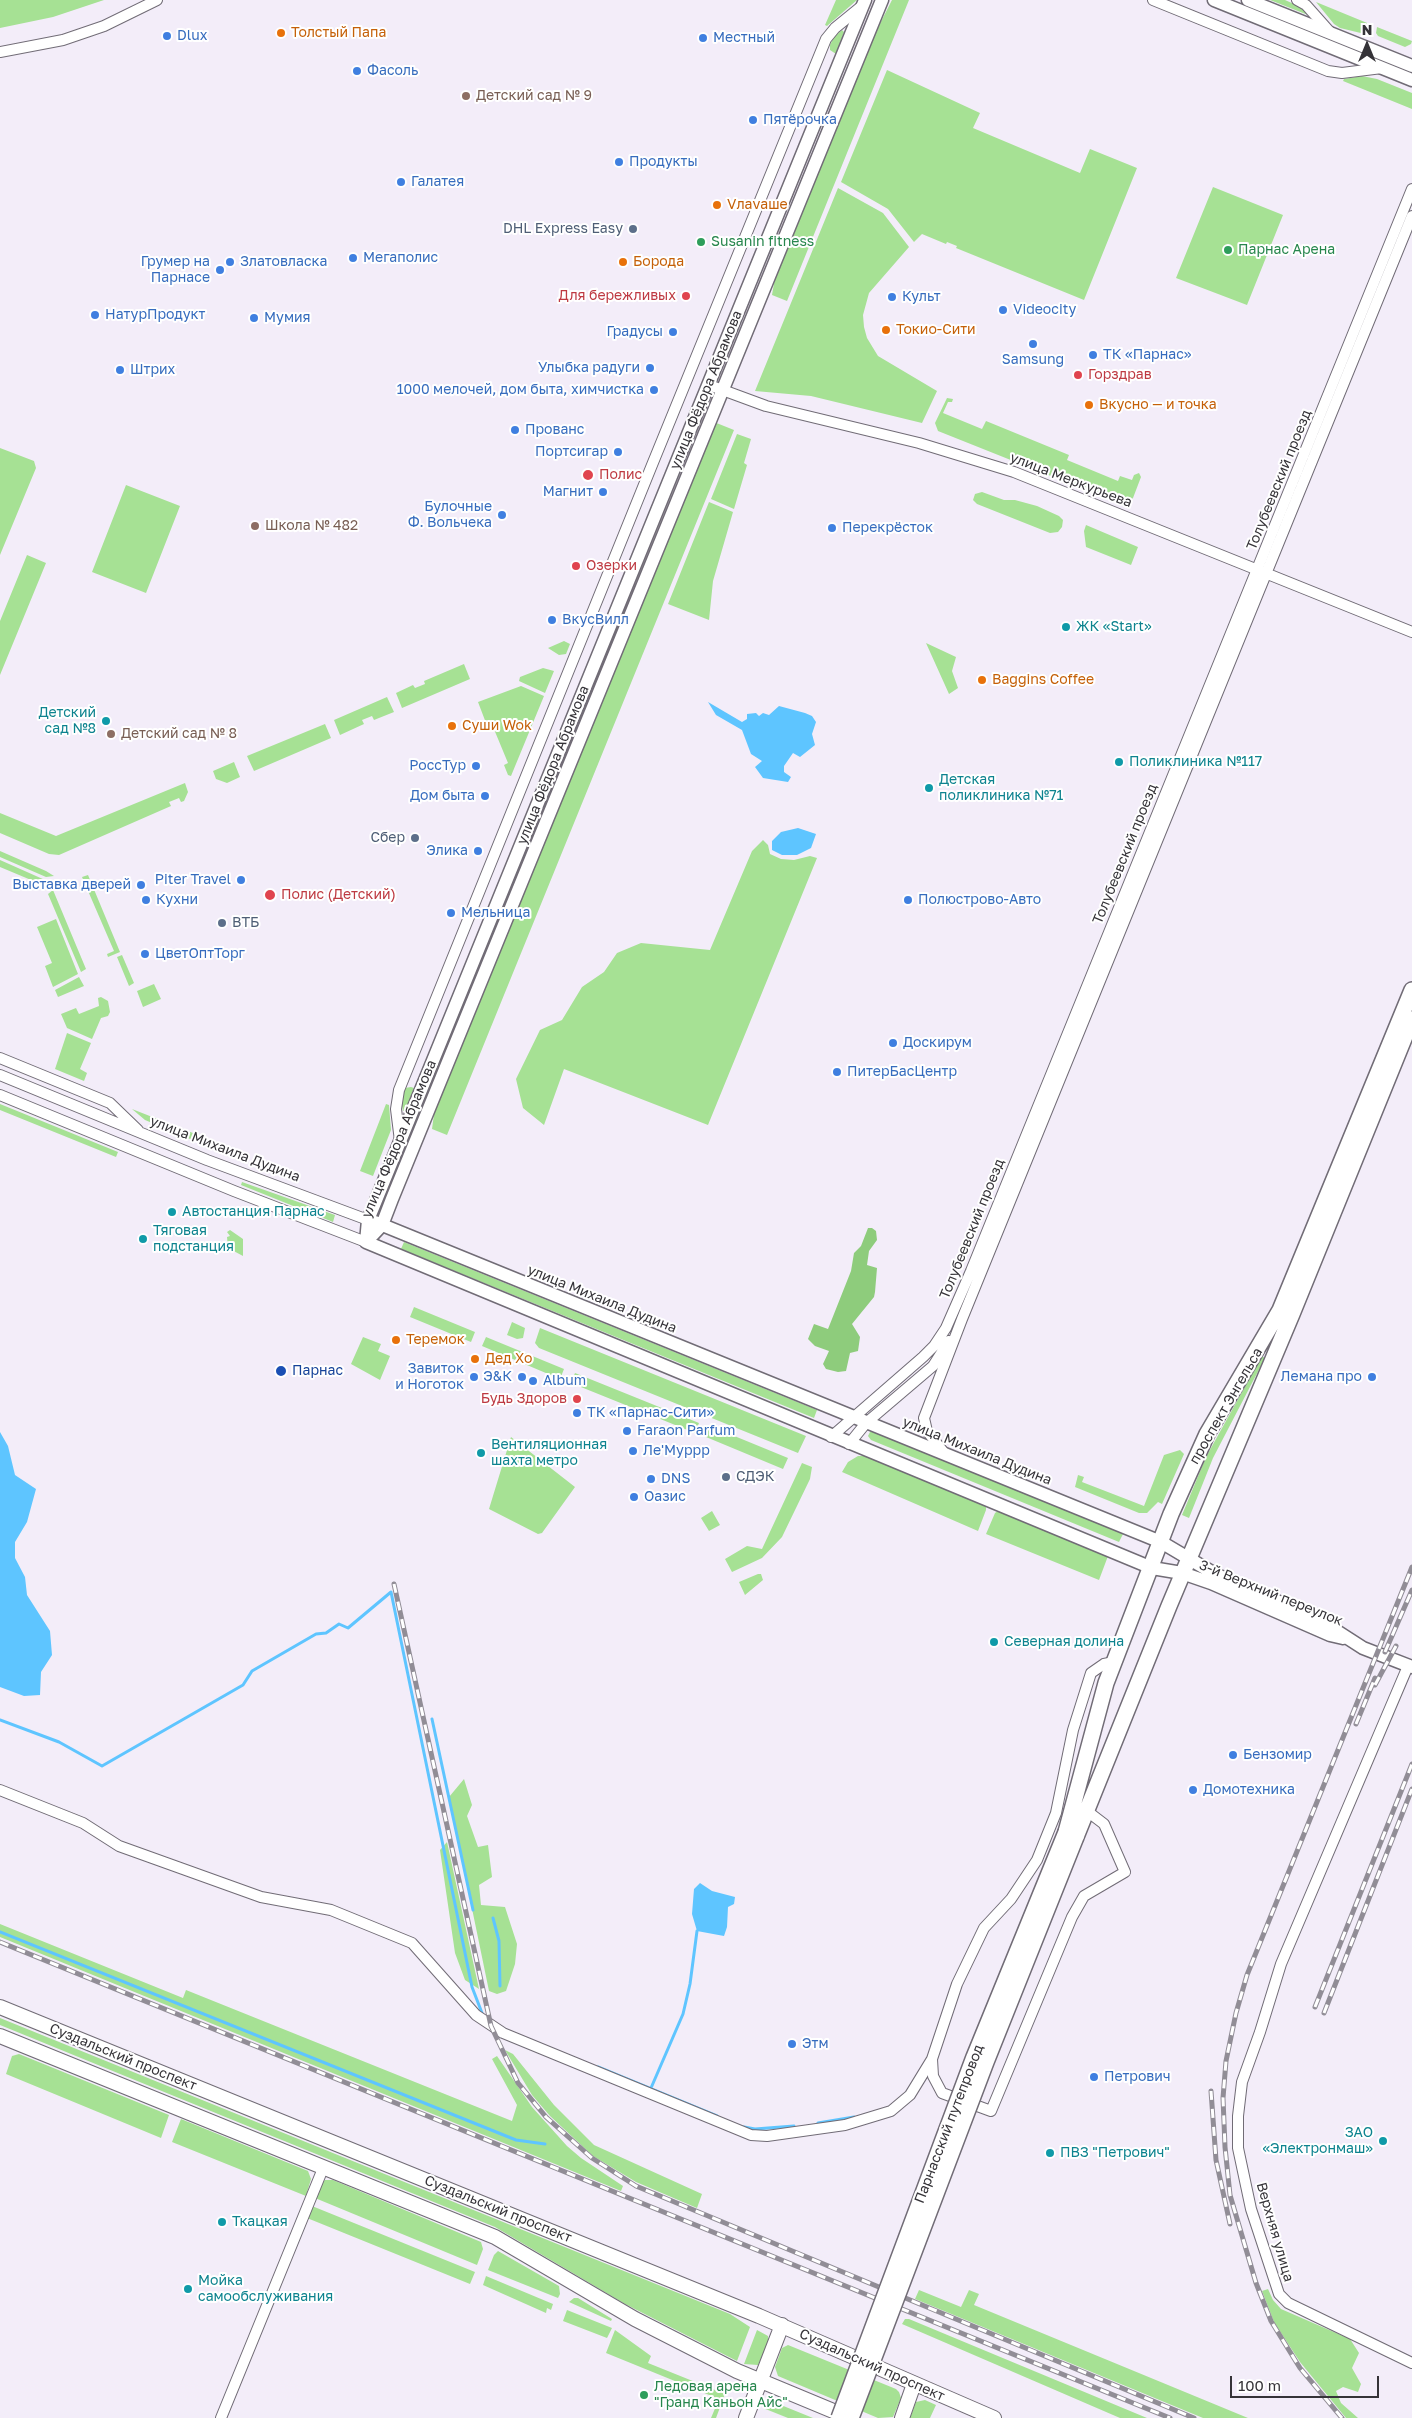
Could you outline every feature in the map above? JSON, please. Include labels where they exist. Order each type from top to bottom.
[{"type":"main road","name":"проспект Энгельса","points":[[1071,1834],[1106,1683],[1195,1457],[1280,1310],[1412,990]]},
{"type":"main road","name":"проспект Энгельса","points":[[1071,1834],[1087,1811],[1185,1566],[1292,1314],[1412,1019]]},
{"type":"main road","name":"Парнасский путепровод","points":[[839,2418],[974,2057],[1071,1834]]},
{"type":"main road","name":"Парнасский путепровод","points":[[851,2418],[1071,1834]]},
{"type":"main road","name":"Суздальский проспект","points":[[0,2007],[782,2325],[994,2418]]},
{"type":"main road","name":"Суздальский проспект","points":[[0,2036],[495,2237],[635,2320],[761,2382],[851,2418]]},
{"type":"main road","points":[[746,2418],[782,2325]]},
{"type":"main road","points":[[902,2418],[914,2384]]},
{"type":"street","points":[[0,52],[63,40],[104,26],[157,0]]},
{"type":"street","name":"улица Фёдора Абрамова","points":[[366,1242],[382,1225],[721,390],[882,0]]},
{"type":"street","points":[[1153,0],[1328,71],[1342,73],[1382,68]]},
{"type":"street","points":[[1214,0],[1412,80]]},
{"type":"street","points":[[1248,0],[1412,66]]},
{"type":"street","points":[[1297,0],[1306,5],[1330,33]]},
{"type":"street","points":[[400,1144],[396,1109],[399,1090],[656,456],[826,39],[835,28],[864,3]]},
{"type":"street","name":"улица Фёдора Абрамова","points":[[366,1242],[368,1220],[864,3]]},
{"type":"street","name":"Толубеевский проезд","points":[[945,1455],[927,1431],[924,1418],[1412,189]]},
{"type":"street","name":"Толубеевский проезд","points":[[832,1437],[923,1357],[934,1346],[946,1328],[1261,572],[1412,216]]},
{"type":"street","name":"улица Меркурьева","points":[[709,385],[766,406],[919,443],[1014,472],[1412,632]]},
{"type":"street","points":[[0,1058],[110,1103],[120,1110],[140,1133]]},
{"type":"street","name":"улица Михаила Дудина","points":[[0,1075],[207,1160],[382,1225],[1162,1542],[1185,1566]]},
{"type":"street","points":[[38,1110],[45,1094]]},
{"type":"street","points":[[0,1095],[366,1242],[832,1437],[1152,1568],[1185,1566]]},
{"type":"street","name":"Толубеевский проезд","points":[[849,1444],[866,1423],[933,1366],[962,1319]]},
{"type":"street","name":"3-й Верхний переулок","points":[[1185,1566],[1211,1582],[1330,1635],[1348,1640],[1377,1655],[1410,1667]]},
{"type":"street","points":[[0,1790],[83,1823],[119,1846],[261,1897],[331,1910],[412,1943],[476,2015],[503,2033],[751,2135],[767,2136],[845,2125],[890,2111],[910,2095],[932,2059],[957,1984],[984,1928],[1011,1899],[1038,1860],[1059,1801],[1073,1730],[1091,1673],[1104,1664],[1114,1662]]},
{"type":"street","name":"Верхняя улица","points":[[1410,1667],[1281,1964],[1242,2082],[1238,2116],[1238,2148],[1251,2209],[1279,2294],[1288,2303],[1412,2362]]},
{"type":"street","points":[[932,2059],[933,2076],[942,2093],[992,2111],[1072,1917],[1084,1896],[1125,1872],[1104,1824],[1087,1811]]},
{"type":"street","points":[[221,2418],[324,2166]]},
{"type":"green space","points":[[0,0],[104,0],[53,17],[0,28]]},
{"type":"green space","points":[[836,0],[857,0],[827,26],[825,25]]},
{"type":"green space","points":[[892,0],[909,0],[787,301],[772,295],[776,272],[865,53]]},
{"type":"green space","points":[[1270,0],[1285,0],[1303,8],[1308,15]]},
{"type":"green space","points":[[1316,2],[1372,25],[1369,35],[1340,28],[1334,24]]},
{"type":"green space","points":[[1377,27],[1412,41],[1411,44],[1405,47],[1378,36],[1376,33]]},
{"type":"green space","points":[[842,30],[844,32],[836,54],[830,50],[830,45],[834,37]]},
{"type":"green space","points":[[887,70],[980,113],[973,128],[1080,173],[1090,149],[1137,168],[1084,300],[956,248],[957,246],[947,242],[946,244],[922,234],[914,242],[888,209],[841,182]]},
{"type":"green space","points":[[1362,76],[1377,79],[1412,93],[1412,109],[1343,81],[1344,79]]},
{"type":"green space","name":"Парнас Арена","points":[[1213,187],[1283,215],[1247,305],[1176,278]]},
{"type":"green space","points":[[838,188],[883,213],[909,247],[869,293],[863,315],[867,338],[878,356],[937,391],[922,423],[811,396],[755,391]]},
{"type":"green space","points":[[947,398],[953,399],[952,402],[948,402],[943,413],[982,429],[986,421],[1069,455],[1067,460],[1118,481],[1120,476],[1132,480],[1134,475],[1139,473],[1141,477],[1133,498],[1126,504],[1121,504],[938,431],[935,423]]},
{"type":"green space","points":[[714,422],[734,430],[447,1135],[432,1129],[435,1107]]},
{"type":"green space","points":[[737,434],[751,439],[744,463],[747,465],[734,509],[711,499]]},
{"type":"green space","points":[[0,448],[34,461],[36,468],[0,555]]},
{"type":"green space","points":[[126,485],[180,506],[146,593],[92,572]]},
{"type":"green space","points":[[982,492],[1004,500],[1015,500],[1037,506],[1059,516],[1063,520],[1062,527],[1058,532],[1050,533],[977,504],[973,500],[975,494]]},
{"type":"green space","points":[[709,502],[733,512],[713,581],[709,620],[668,604]]},
{"type":"green space","points":[[1086,525],[1138,547],[1131,565],[1086,547],[1084,531]]},
{"type":"green space","points":[[27,555],[46,563],[0,675],[0,621]]},
{"type":"green space","points":[[564,641],[570,644],[566,654],[559,655],[548,648]]},
{"type":"green space","points":[[926,643],[956,657],[952,671],[958,688],[949,694]]},
{"type":"green space","points":[[464,664],[470,679],[402,708],[396,693],[413,685],[415,688],[425,684],[424,681]]},
{"type":"green space","points":[[543,668],[554,671],[545,693],[519,681],[520,677]]},
{"type":"green space","points":[[521,686],[544,696],[511,776],[508,775],[504,765],[508,763],[491,722],[486,723],[478,702]]},
{"type":"green space","points":[[387,697],[394,712],[374,720],[372,716],[362,720],[364,724],[340,735],[334,720]]},
{"type":"green space","points":[[325,724],[331,738],[254,771],[247,756]]},
{"type":"green space","points":[[234,762],[240,777],[227,783],[216,779],[213,771]]},
{"type":"green space","points":[[185,783],[188,792],[184,801],[181,802],[179,798],[169,802],[171,806],[59,855],[49,854],[0,833],[0,813],[56,836]]},
{"type":"green space","points":[[763,840],[768,845],[770,854],[781,859],[794,860],[810,856],[817,858],[708,1125],[564,1069],[544,1125],[523,1108],[516,1079],[540,1030],[562,1020],[582,987],[604,972],[617,953],[641,943],[710,950],[752,851]]},
{"type":"green space","points":[[0,851],[54,876],[46,877],[0,857]]},
{"type":"green space","points":[[0,860],[45,880],[43,885],[0,867]]},
{"type":"green space","points":[[88,875],[120,952],[108,957],[107,954],[114,951],[82,877]]},
{"type":"green space","points":[[53,890],[86,969],[81,972],[48,894]]},
{"type":"green space","points":[[56,919],[78,974],[53,987],[45,966],[52,963],[37,927]]},
{"type":"green space","points":[[122,955],[134,983],[129,986],[117,957]]},
{"type":"green space","points":[[79,977],[84,986],[58,997],[55,990]]},
{"type":"green space","points":[[154,984],[161,999],[143,1007],[137,991]]},
{"type":"green space","points":[[101,997],[108,1001],[110,1012],[108,1016],[101,1018],[92,1039],[67,1028],[61,1014],[76,1008],[79,1014],[99,1006],[98,998]]},
{"type":"green space","points":[[67,1033],[91,1043],[80,1069],[87,1073],[84,1081],[55,1069]]},
{"type":"green space","points":[[405,1088],[414,1088],[405,1111],[403,1111],[401,1101]]},
{"type":"green space","points":[[0,1104],[118,1152],[116,1157],[0,1110]]},
{"type":"green space","points":[[386,1104],[389,1105],[391,1130],[373,1176],[360,1171]]},
{"type":"green space","points":[[132,1109],[231,1148],[231,1150],[209,1147],[145,1120]]},
{"type":"green space","points":[[242,1182],[335,1215],[333,1222],[241,1185]]},
{"type":"green space","points":[[868,1228],[876,1231],[877,1240],[869,1251],[867,1265],[877,1268],[874,1297],[852,1324],[860,1337],[858,1351],[850,1353],[846,1371],[838,1372],[826,1369],[823,1364],[829,1351],[815,1346],[808,1339],[814,1324],[828,1329],[851,1271],[854,1253],[861,1246]]},
{"type":"green space","points":[[230,1230],[243,1239],[243,1256],[228,1248],[227,1237],[230,1236],[227,1232]]},
{"type":"green space","points":[[404,1242],[817,1410],[814,1418],[401,1249]]},
{"type":"green space","points":[[414,1307],[475,1332],[471,1342],[410,1317]]},
{"type":"green space","points":[[512,1322],[525,1328],[523,1338],[517,1339],[507,1335]]},
{"type":"green space","points":[[540,1328],[806,1436],[798,1453],[539,1348],[535,1343]]},
{"type":"green space","points":[[363,1337],[381,1344],[378,1351],[390,1356],[380,1380],[351,1364]]},
{"type":"green space","points":[[486,1337],[564,1369],[560,1379],[482,1346]]},
{"type":"green space","points":[[1262,1356],[1265,1358],[1213,1458],[1189,1518],[1182,1515],[1206,1457]]},
{"type":"green space","points":[[575,1373],[699,1423],[695,1433],[571,1383]]},
{"type":"green space","points":[[710,1426],[788,1458],[783,1469],[706,1437]]},
{"type":"green space","points":[[870,1432],[875,1432],[1123,1534],[1119,1542],[871,1440],[868,1436]]},
{"type":"green space","points":[[511,1437],[575,1487],[542,1533],[538,1534],[489,1509]]},
{"type":"green space","points":[[1180,1450],[1184,1454],[1162,1504],[1158,1502],[1147,1513],[1139,1513],[1075,1487],[1078,1475],[1084,1477],[1082,1482],[1144,1506],[1164,1455]]},
{"type":"green space","points":[[858,1456],[864,1456],[986,1506],[978,1531],[842,1472],[848,1462]]},
{"type":"green space","points":[[802,1463],[812,1467],[810,1479],[782,1537],[762,1558],[732,1572],[725,1559],[747,1546],[762,1549]]},
{"type":"green space","points":[[712,1511],[720,1525],[709,1531],[701,1518]]},
{"type":"green space","points":[[998,1511],[1108,1556],[1099,1580],[986,1534],[995,1513]]},
{"type":"green space","points":[[761,1574],[763,1580],[745,1595],[739,1582]]},
{"type":"green space","points":[[464,1779],[472,1805],[467,1816],[478,1847],[488,1845],[492,1877],[479,1885],[481,1905],[505,1907],[517,1944],[515,1964],[506,1991],[497,1994],[489,1991],[449,1797]]},
{"type":"green space","points":[[447,1842],[479,1989],[465,1980],[455,1953],[440,1850]]},
{"type":"green space","points":[[0,1924],[183,1998],[186,1990],[512,2121],[517,2105],[492,2059],[497,2056],[532,2107],[567,2146],[581,2158],[623,2186],[621,2191],[0,1937]]},
{"type":"green space","points":[[0,2018],[730,2314],[750,2327],[737,2361],[625,2304],[495,2227],[0,2025]]},
{"type":"green space","points":[[505,2050],[513,2054],[554,2105],[594,2145],[702,2194],[697,2208],[636,2182],[593,2156],[550,2116],[532,2095]]},
{"type":"green space","points":[[19,2054],[169,2115],[161,2138],[6,2074],[12,2056]]},
{"type":"green space","points":[[181,2119],[308,2171],[311,2179],[306,2196],[172,2142]]},
{"type":"green space","points":[[325,2180],[333,2180],[481,2242],[483,2249],[477,2265],[315,2198],[320,2184]]},
{"type":"green space","points":[[312,2206],[475,2272],[470,2284],[307,2218]]},
{"type":"green space","points":[[498,2251],[559,2286],[560,2294],[558,2298],[488,2270],[494,2255]]},
{"type":"green space","points":[[486,2276],[553,2304],[551,2310],[547,2308],[546,2313],[483,2285]]},
{"type":"green space","points":[[1268,2289],[1273,2300],[1281,2309],[1350,2339],[1359,2353],[1352,2368],[1361,2384],[1358,2392],[1343,2387],[1336,2391],[1341,2403],[1358,2418],[1346,2418],[1300,2362],[1274,2322],[1262,2291]]},
{"type":"green space","points":[[919,2290],[961,2307],[969,2290],[979,2294],[974,2305],[1248,2418],[1203,2418],[915,2299]]},
{"type":"green space","points":[[574,2298],[578,2298],[612,2319],[611,2321],[569,2302]]},
{"type":"green space","points":[[567,2310],[612,2328],[607,2338],[563,2321]]},
{"type":"green space","points":[[905,2319],[909,2319],[1147,2418],[1120,2418],[902,2324]]},
{"type":"green space","points":[[615,2330],[651,2356],[648,2363],[725,2394],[716,2418],[711,2418],[719,2399],[606,2353]]},
{"type":"green space","points":[[757,2330],[768,2336],[768,2343],[758,2365],[744,2364]]},
{"type":"green space","points":[[788,2345],[896,2389],[901,2398],[893,2417],[878,2418],[778,2376],[775,2367],[782,2348]]},
{"type":"green space","points":[[925,2400],[936,2405],[930,2418],[910,2418],[916,2402]]},
{"type":"green space","points":[[771,2403],[776,2403],[813,2418],[788,2418],[763,2408]]},
{"type":"water","points":[[708,702],[742,722],[747,719],[747,714],[756,713],[759,716],[763,713],[769,715],[779,706],[805,713],[812,716],[816,722],[812,734],[815,745],[800,757],[793,753],[784,766],[784,772],[791,777],[788,782],[763,778],[755,767],[762,761],[751,754],[742,730],[716,715]]},
{"type":"water","points":[[798,828],[816,834],[811,848],[797,855],[782,855],[772,850],[772,841],[781,832]]},
{"type":"water","points":[[0,1432],[8,1446],[15,1475],[36,1489],[27,1522],[15,1542],[15,1558],[25,1577],[27,1595],[50,1631],[52,1655],[41,1672],[40,1695],[24,1696],[0,1687]]},
{"type":"water","points":[[700,1883],[712,1891],[735,1897],[734,1904],[728,1907],[727,1927],[724,1936],[697,1931],[692,1914],[694,1889]]},
{"type":"waterway","points":[[0,1720],[59,1742],[102,1766],[243,1685],[252,1671],[316,1634],[326,1633],[339,1624],[348,1628],[391,1592],[472,1987],[482,2013]]},
{"type":"waterway","points":[[432,1719],[473,1910]]},
{"type":"waterway","points":[[493,1918],[499,1941],[500,1986]]},
{"type":"waterway","points":[[651,2088],[683,2014],[690,1984],[697,1931]]},
{"type":"waterway","points":[[0,1932],[516,2140],[545,2144]]},
{"type":"waterway","points":[[598,2067],[717,2116]]},
{"type":"waterway","points":[[818,2123],[854,2117]]},
{"type":"waterway","points":[[744,2127],[755,2129],[794,2126]]},
{"type":"railway","points":[[1342,2418],[1300,2368],[1271,2321],[1256,2283],[1230,2195],[1225,2147],[1223,2098],[1226,2061],[1236,2013],[1247,1975],[1412,1567]]},
{"type":"railway","points":[[394,1584],[491,2026],[518,2083],[546,2117],[592,2158],[636,2186],[1194,2418]]},
{"type":"railway","points":[[1385,1652],[1412,1590]]},
{"type":"railway","points":[[1375,1685],[1396,1646]]},
{"type":"railway","points":[[1356,1724],[1375,1678]]},
{"type":"railway","points":[[1315,2007],[1412,1764]]},
{"type":"railway","points":[[1324,2013],[1412,1789]]},
{"type":"railway","points":[[0,1942],[1170,2418]]},
{"type":"railway","points":[[1211,2091],[1216,2160],[1230,2224]]},
{"type":"place","name":"Толстый Папа","points":[[281,33]]},
{"type":"place","name":"Dlux","points":[[167,36]]},
{"type":"place","name":"Местный","points":[[703,38]]},
{"type":"place","name":"Фасоль","points":[[357,71]]},
{"type":"place","name":"Детский сад № 9","points":[[466,96]]},
{"type":"place","name":"Пятёрочка","points":[[753,120]]},
{"type":"place","name":"Продукты","points":[[619,162]]},
{"type":"place","name":"Галатея","points":[[401,182]]},
{"type":"place","name":"Vлаvаше","points":[[717,205]]},
{"type":"place","name":"DHL Express Easy","points":[[633,229]]},
{"type":"place","name":"Susanin fitness","points":[[701,242]]},
{"type":"place","name":"Парнас Арена","points":[[1228,250]]},
{"type":"place","name":"Мегаполис","points":[[353,258]]},
{"type":"place","name":"Златовласка","points":[[230,262]]},
{"type":"place","name":"Борода","points":[[623,262]]},
{"type":"place","name":"Грумер на Парнасе","points":[[220,270]]},
{"type":"place","name":"Для бережливых","points":[[686,296]]},
{"type":"place","name":"Культ","points":[[892,297]]},
{"type":"place","name":"Videocity","points":[[1003,310]]},
{"type":"place","name":"НатурПродукт","points":[[95,315]]},
{"type":"place","name":"Мумия","points":[[254,318]]},
{"type":"place","name":"Токио-Сити","points":[[886,330]]},
{"type":"place","name":"Градусы","points":[[673,332]]},
{"type":"place","name":"Samsung","points":[[1033,344]]},
{"type":"place","name":"ТК «Парнас»","points":[[1093,355]]},
{"type":"place","name":"Улыбка радуги","points":[[650,368]]},
{"type":"place","name":"Штрих","points":[[120,370]]},
{"type":"place","name":"Горздрав","points":[[1078,375]]},
{"type":"place","name":"1000 мелочей, дом быта, химчистка","points":[[654,390]]},
{"type":"place","name":"Вкусно — и точка","points":[[1089,405]]},
{"type":"place","name":"Прованс","points":[[515,430]]},
{"type":"place","name":"Портсигар","points":[[618,452]]},
{"type":"place","name":"Полис","points":[[588,475]]},
{"type":"place","name":"Магнит","points":[[603,492]]},
{"type":"place","name":"Булочные Ф. Вольчека","points":[[502,515]]},
{"type":"place","name":"Школа № 482","points":[[255,526]]},
{"type":"place","name":"Перекрёсток","points":[[832,528]]},
{"type":"place","name":"Озерки","points":[[576,566]]},
{"type":"place","name":"ВкусВилл","points":[[552,620]]},
{"type":"place","name":"ЖК «Start»","points":[[1066,627]]},
{"type":"place","name":"Baggins Coffee","points":[[982,680]]},
{"type":"place","name":"Детский сад №8","points":[[106,721]]},
{"type":"place","name":"Суши Wok","points":[[452,726]]},
{"type":"place","name":"Детский сад № 8","points":[[111,734]]},
{"type":"place","name":"Поликлиника №117","points":[[1119,762]]},
{"type":"place","name":"РоссТур","points":[[476,766]]},
{"type":"place","name":"Детская поликлиника №71","points":[[929,788]]},
{"type":"place","name":"Дом быта","points":[[485,796]]},
{"type":"place","name":"Сбер","points":[[415,838]]},
{"type":"place","name":"Элика","points":[[478,851]]},
{"type":"place","name":"Piter Travel","points":[[241,880]]},
{"type":"place","name":"Выставка дверей","points":[[141,885]]},
{"type":"place","name":"Полис (Детский)","points":[[270,895]]},
{"type":"place","name":"Кухни","points":[[146,900]]},
{"type":"place","name":"Полюстрово-Авто","points":[[908,900]]},
{"type":"place","name":"Мельница","points":[[451,913]]},
{"type":"place","name":"ВТБ","points":[[222,923]]},
{"type":"place","name":"ЦветОптТорг","points":[[145,954]]},
{"type":"place","name":"Доскирум","points":[[893,1043]]},
{"type":"place","name":"ПитерБасЦентр","points":[[837,1072]]},
{"type":"place","name":"Автостанция Парнас","points":[[172,1212]]},
{"type":"place","name":"Тяговая подстанция","points":[[143,1239]]},
{"type":"place","name":"Теремок","points":[[396,1340]]},
{"type":"place","name":"Дед Хо","points":[[475,1359]]},
{"type":"place","name":"Парнас","points":[[281,1371]]},
{"type":"place","name":"Завиток и Ноготок","points":[[474,1377]]},
{"type":"place","name":"Э&К","points":[[522,1377]]},
{"type":"place","name":"Лемана про","points":[[1372,1377]]},
{"type":"place","name":"Album","points":[[533,1381]]},
{"type":"place","name":"Будь Здоров","points":[[577,1399]]},
{"type":"place","name":"ТК «Парнас-Сити»","points":[[577,1413]]},
{"type":"place","name":"Faraon Parfum","points":[[627,1431]]},
{"type":"place","name":"Ле'Муррр","points":[[633,1451]]},
{"type":"place","name":"Вентиляционная шахта метро","points":[[481,1453]]},
{"type":"place","name":"СДЭК","points":[[726,1477]]},
{"type":"place","name":"DNS","points":[[651,1479]]},
{"type":"place","name":"Оазис","points":[[634,1497]]},
{"type":"place","name":"Северная долина","points":[[994,1642]]},
{"type":"place","name":"Бензомир","points":[[1233,1755]]},
{"type":"place","name":"Домотехника","points":[[1193,1790]]},
{"type":"place","name":"Этм","points":[[792,2044]]},
{"type":"place","name":"Петрович","points":[[1094,2077]]},
{"type":"place","name":"ЗАО «Электронмаш»","points":[[1383,2141]]},
{"type":"place","name":"ПВЗ \"Петрович\"","points":[[1050,2153]]},
{"type":"place","name":"Ткацкая","points":[[222,2222]]},
{"type":"place","name":"Мойка самообслуживания","points":[[188,2289]]},
{"type":"place","name":"Ледовая арена \"Гранд Каньон Айс\"","points":[[644,2395]]}]
